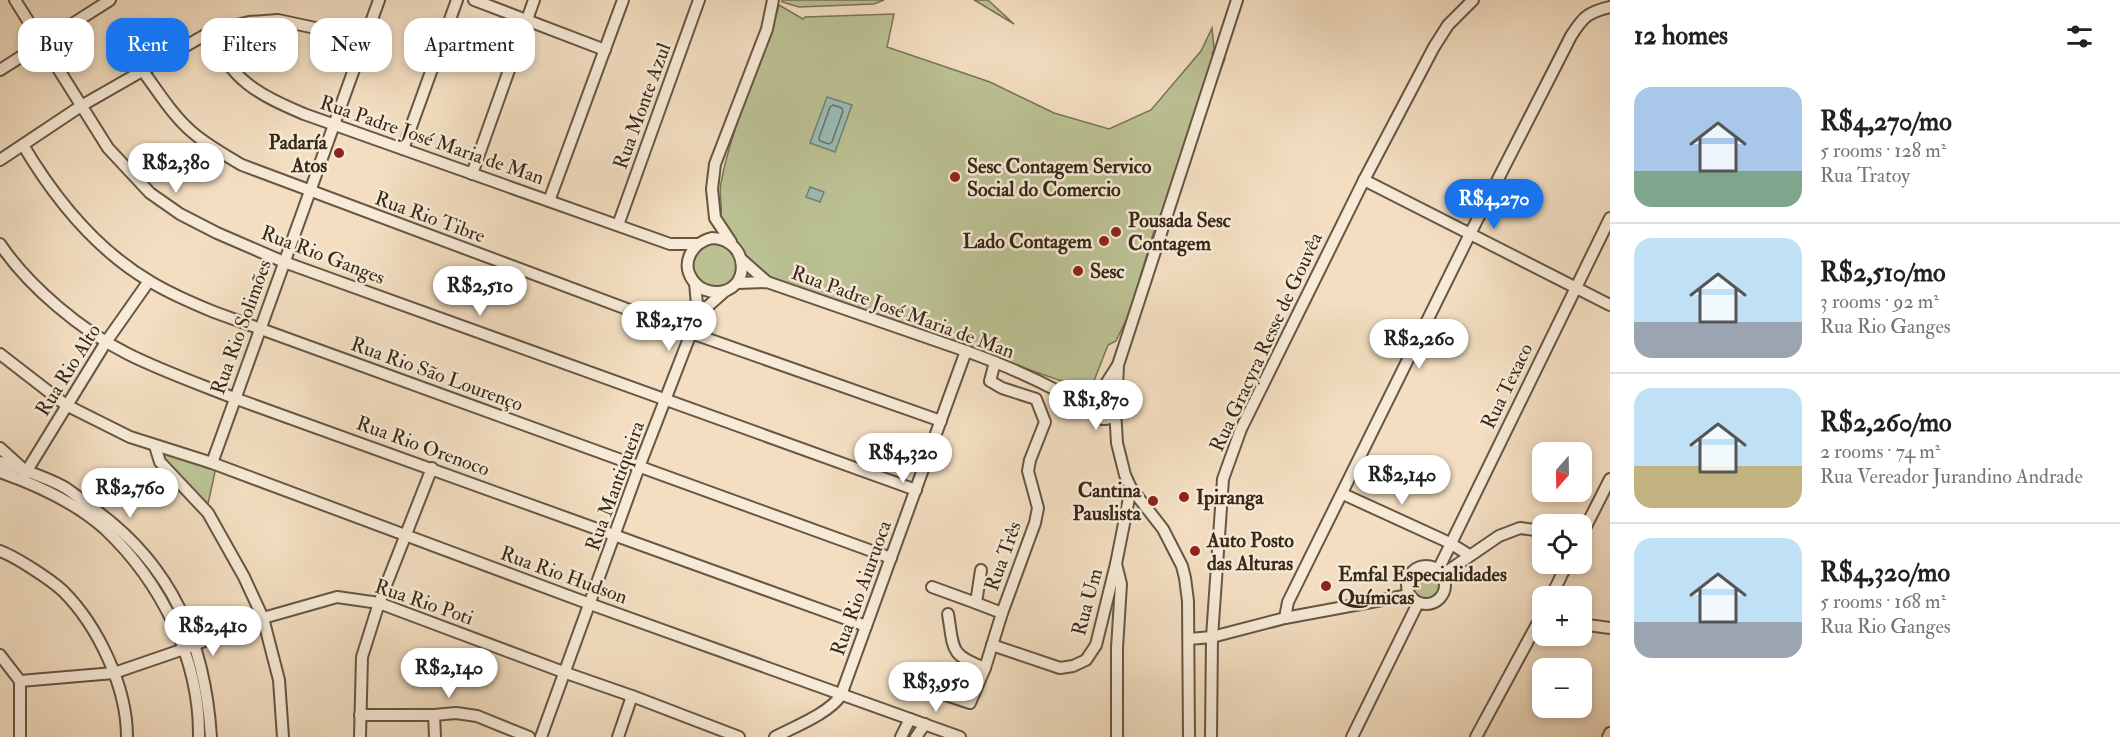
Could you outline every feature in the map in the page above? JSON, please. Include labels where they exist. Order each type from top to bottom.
[{"type":"street","name":"Rua Rio Ganges","points":[[15,0],[26,18]]},
{"type":"street","points":[[82,18],[110,0]]},
{"type":"street","name":"Rua Rio Solimões","points":[[373,18],[379,0]]},
{"type":"street","points":[[403,149],[457,0]]},
{"type":"street","points":[[474,0],[524,18]]},
{"type":"street","points":[[527,18],[534,0]]},
{"type":"street","points":[[549,201],[623,0]]},
{"type":"street","name":"Rua Monte Azul","points":[[618,225],[699,0]]},
{"type":"street","points":[[715,218],[702,242],[689,254],[687,263],[687,268],[695,283],[712,292],[725,291],[738,282],[741,272],[741,259],[715,218],[712,189],[715,165],[767,29],[773,0]]},
{"type":"street","points":[[1116,408],[1108,418],[1096,414],[1092,406],[1118,365],[1237,0]]},
{"type":"street","name":"Rua Gracyra Resse de Gouvêa","points":[[1211,737],[1212,637],[1223,478],[1229,458],[1258,393],[1364,180],[1434,47],[1448,25],[1473,0]]},
{"type":"street","points":[[1285,618],[1288,602],[1470,234],[1575,29],[1588,14],[1610,7]]},
{"type":"street","points":[[535,22],[605,50]]},
{"type":"street","points":[[0,70],[18,59]]},
{"type":"street","name":"Rua Rio Ganges","points":[[60,72],[108,147],[150,193],[180,214],[217,233],[284,262],[916,490]]},
{"type":"street","points":[[0,160],[81,106],[139,72]]},
{"type":"street","name":"Rua Rio Tibre","points":[[144,72],[191,131],[242,165],[691,333],[941,421]]},
{"type":"street","name":"Rua Padre José Maria de Man","points":[[234,72],[253,88],[276,102],[333,125],[670,244],[702,242]]},
{"type":"street","name":"Rua Rio Solimões","points":[[212,464],[353,72]]},
{"type":"street","points":[[472,174],[508,72]]},
{"type":"street","name":"Rua Rio São Lourenço","points":[[23,145],[40,173],[87,231],[149,281],[180,297],[891,558]]},
{"type":"street","points":[[1364,180],[1610,305]]},
{"type":"street","name":"Rua Texaco","points":[[1440,572],[1450,543],[1610,218]]},
{"type":"street","points":[[702,242],[722,238],[731,242]]},
{"type":"street","name":"Rua Rio Orenoco","points":[[0,244],[30,280],[64,310],[105,342],[153,366],[234,398],[866,626]]},
{"type":"street","name":"Rua Padre José Maria de Man","points":[[670,244],[687,263]]},
{"type":"street","name":"Rua Padre José Maria de Man","points":[[741,259],[767,282]]},
{"type":"street","name":"Rua Rio Alto","points":[[24,476],[105,342],[149,281]]},
{"type":"street","name":"Rua Padre José Maria de Man","points":[[738,282],[767,282],[995,362],[1060,391],[1096,414],[1116,443]]},
{"type":"street","name":"Rua Mantiqueira","points":[[541,737],[639,467],[698,315],[695,283]]},
{"type":"street","name":"Rua Mantiqueira","points":[[698,315],[725,291]]},
{"type":"street","name":"Rua Rio Aiuruoca","points":[[841,695],[966,351]]},
{"type":"street","name":"Rua Rio Hudson","points":[[0,354],[66,405],[130,437],[212,464],[590,604],[960,737]]},
{"type":"street","name":"Rua Três","points":[[931,690],[970,703],[985,668],[1035,523],[1038,508],[1028,471],[1030,460],[1046,422],[1035,399],[1002,388],[990,381],[995,362]]},
{"type":"street","points":[[1118,365],[1116,443],[1120,461],[1131,488],[1163,529],[1182,566],[1188,602],[1189,737]]},
{"type":"street","name":"Rua Padre José Maria de Man","points":[[1060,391],[1097,397]]},
{"type":"street","points":[[1097,397],[1102,395],[1111,397],[1116,408]]},
{"type":"street","points":[[155,446],[160,462],[208,513],[264,618],[279,680],[283,737]]},
{"type":"street","points":[[0,448],[24,476]]},
{"type":"street","points":[[0,462],[104,528],[137,565],[168,610],[184,649],[200,711],[200,737]]},
{"type":"street","points":[[360,737],[362,657],[379,603],[432,468]]},
{"type":"street","points":[[0,472],[24,476],[65,488],[131,538],[163,579],[179,606],[195,645],[209,707],[211,737]]},
{"type":"street","points":[[1592,514],[1610,479]]},
{"type":"street","name":"Rua Um","points":[[992,645],[1060,668],[1073,666],[1086,660],[1096,645],[1116,564],[1131,488]]},
{"type":"street","points":[[1343,494],[1450,543],[1469,555]]},
{"type":"street","points":[[1440,572],[1499,536],[1520,528],[1532,530]]},
{"type":"street","points":[[0,551],[62,590],[87,622],[114,673],[127,726],[127,737]]},
{"type":"street","points":[[1116,564],[1121,584],[1117,648],[1117,737]]},
{"type":"street","points":[[1421,567],[1433,567],[1440,572],[1446,586],[1441,598],[1430,604],[1418,603],[1409,595],[1407,584],[1411,573],[1421,567]]},
{"type":"street","points":[[976,603],[981,570]]},
{"type":"street","points":[[932,586],[1002,614]]},
{"type":"street","points":[[1189,639],[1212,637],[1285,618],[1409,595]]},
{"type":"street","name":"Rua Rio Poti","points":[[20,681],[114,673],[264,618],[337,597],[379,603],[739,737]]},
{"type":"street","points":[[1352,737],[1418,603]]},
{"type":"street","points":[[948,614],[954,649],[959,657],[985,668]]},
{"type":"street","points":[[1592,626],[1610,628]]},
{"type":"street","points":[[1476,737],[1532,635]]},
{"type":"street","points":[[0,655],[20,681],[20,737]]},
{"type":"street","points":[[776,737],[837,702],[841,695]]},
{"type":"street","points":[[618,737],[632,696]]},
{"type":"street","points":[[360,715],[456,713],[477,716],[529,737]]},
{"type":"street","points":[[435,715],[435,737]]},
{"type":"street","points":[[901,737],[910,719]]},
{"type":"street","points":[[916,737],[924,724]]},
{"type":"green space","points":[[782,0],[884,0],[874,4],[799,7],[782,2]]},
{"type":"green space","points":[[974,0],[988,0],[1014,24],[976,1]]},
{"type":"green space","name":"Sesc Contagem Servico Social do Comercio","points":[[779,5],[803,19],[805,17],[894,14],[887,47],[990,82],[1054,113],[1109,129],[1151,110],[1201,51],[1212,28],[1214,49],[1212,54],[1225,59],[1153,234],[1130,312],[1116,341],[1108,345],[1090,391],[771,279],[745,259],[720,219],[720,188],[732,138]]},
{"type":"green space","points":[[715,242],[731,249],[738,265],[731,281],[715,288],[699,281],[692,265],[699,249]]},
{"type":"green space","points":[[162,450],[216,467],[208,504],[166,464]]},
{"type":"green space","points":[[1426,570],[1437,574],[1441,585],[1437,596],[1426,600],[1415,596],[1411,585],[1415,574]]},
{"type":"water","points":[[827,97],[852,105],[835,152],[810,143]]},
{"type":"water","points":[[810,187],[824,192],[820,202],[806,197]]},
{"type":"place","name":"Padaría Atos","points":[[339,153]]},
{"type":"place","name":"Sesc Contagem Servico Social do Comercio","points":[[955,177]]},
{"type":"place","name":"Pousada Sesc Contagem","points":[[1116,232]]},
{"type":"place","name":"Lado Contagem","points":[[1104,241]]},
{"type":"place","name":"Sesc","points":[[1078,271]]},
{"type":"place","name":"Ipiranga","points":[[1184,497]]},
{"type":"place","name":"Cantina Pauslista","points":[[1153,501]]},
{"type":"place","name":"Auto Posto das Alturas","points":[[1195,551]]},
{"type":"place","name":"Emfal Especialidades Químicas","points":[[1326,586]]}]
